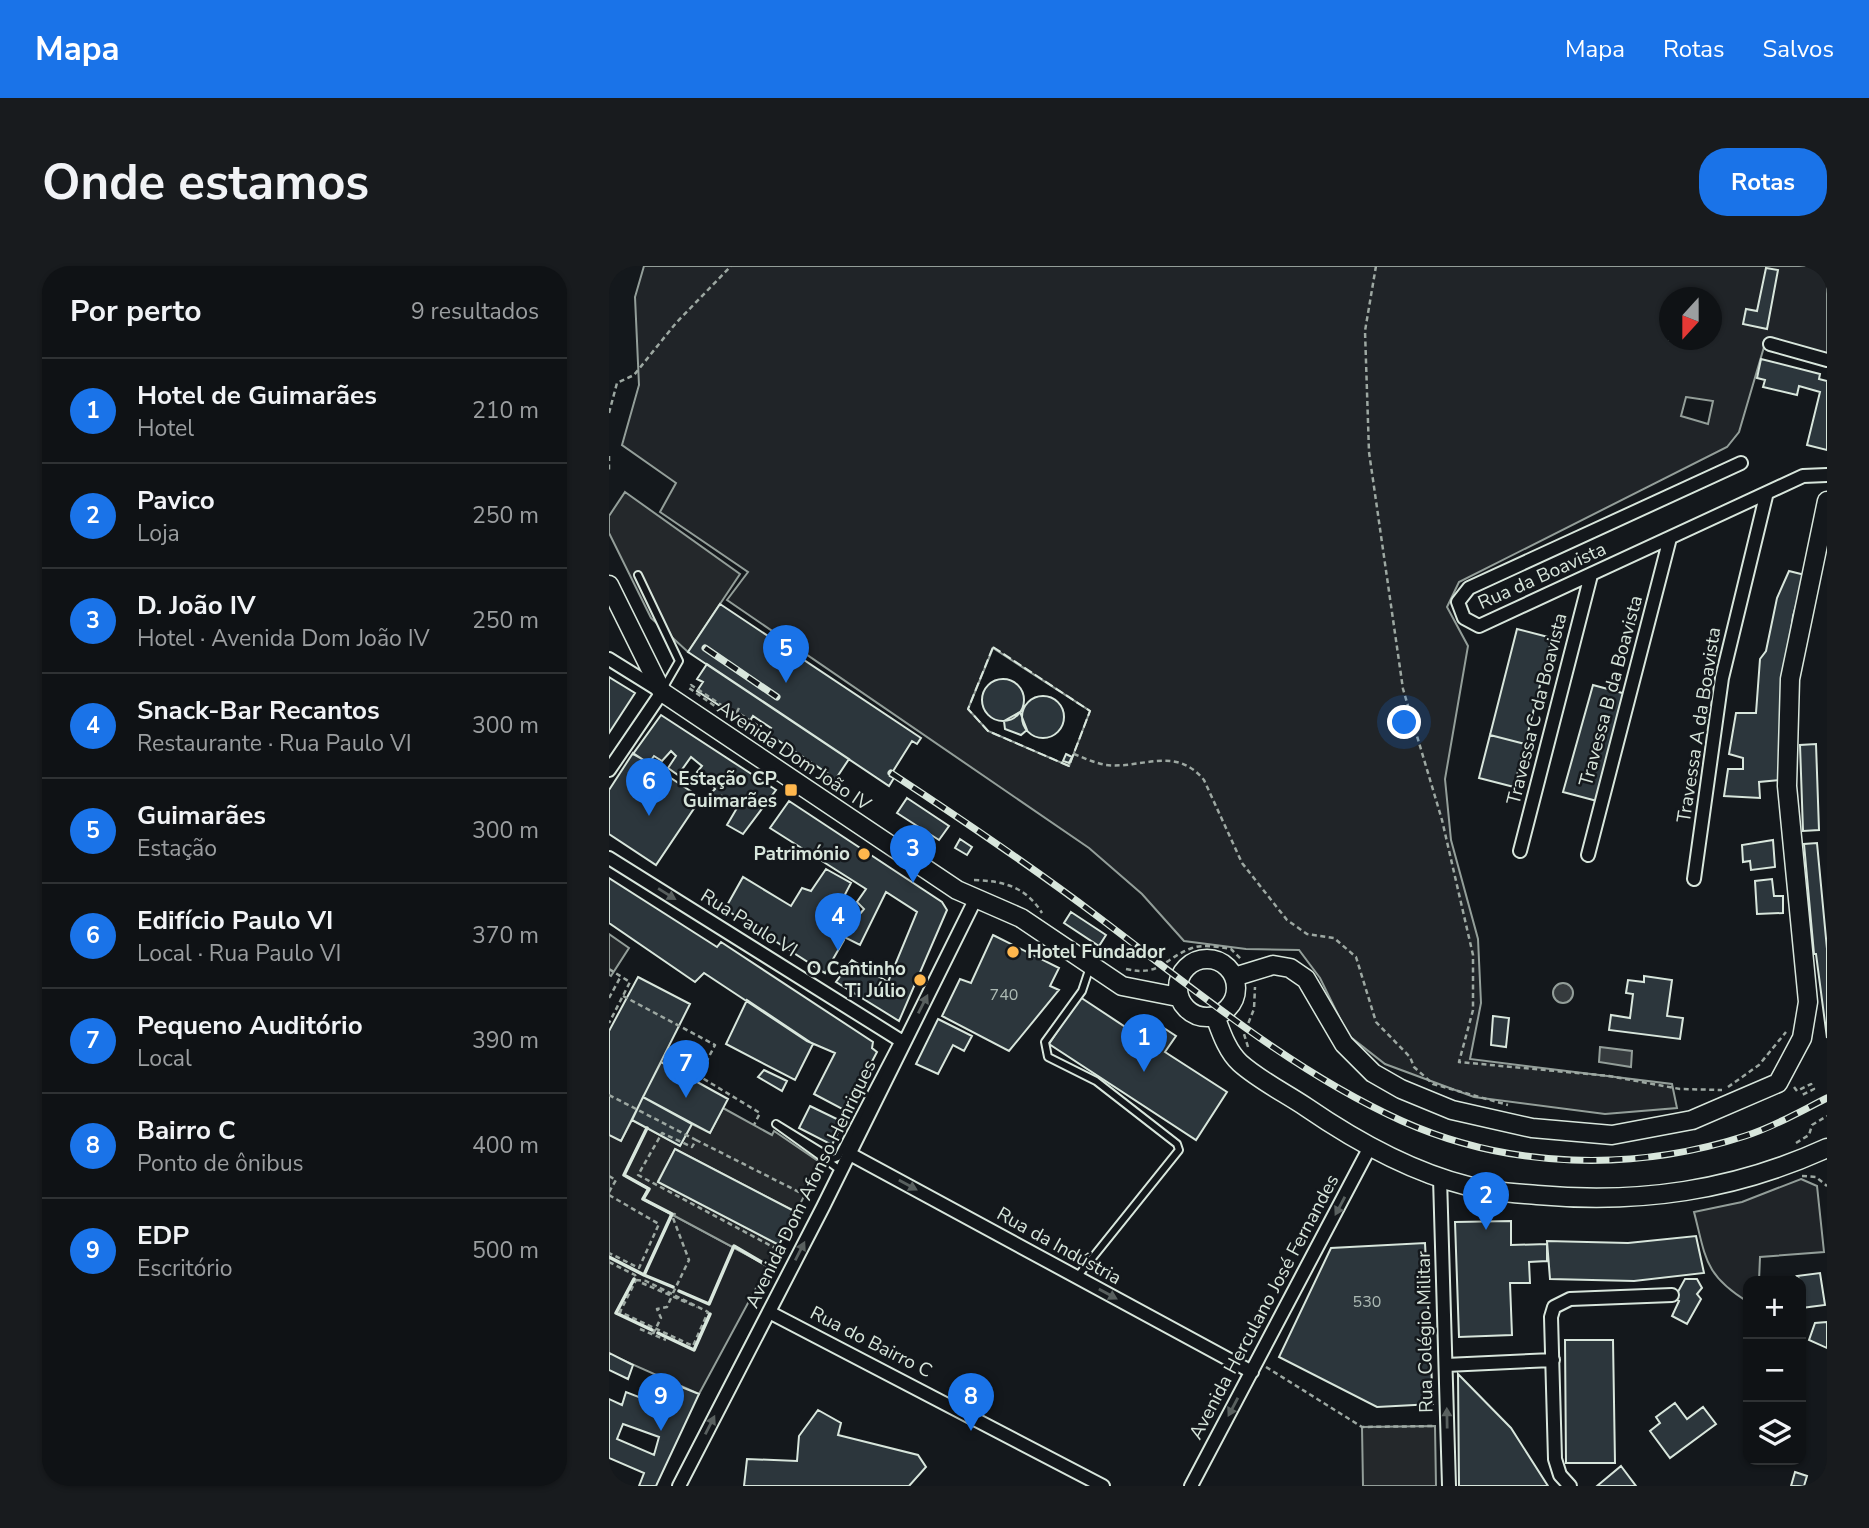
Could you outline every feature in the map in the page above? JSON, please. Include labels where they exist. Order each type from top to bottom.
[{"type":"street","points":[[1770,344],[1827,360]]},
{"type":"street","name":"Rua da Boavista","points":[[1741,463],[1469,588],[1458,602],[1464,618],[1479,625],[1766,496],[1803,476],[1827,475]]},
{"type":"street","name":"Travessa A da Boavista","points":[[1695,879],[1722,678],[1766,496]]},
{"type":"street","points":[[1242,975],[1273,965],[1290,968],[1306,979],[1344,1044],[1373,1073],[1401,1089],[1453,1110],[1532,1129],[1612,1135],[1692,1120],[1778,1083],[1803,1029],[1808,1002],[1787,786],[1790,679],[1827,501]]},
{"type":"street","name":"Travessa B da Boavista","points":[[1588,855],[1670,538]]},
{"type":"street","name":"Travessa C da Boavista","points":[[1520,851],[1591,575]]},
{"type":"street","name":"Avenida Dom João IV","points":[[609,585],[662,692]]},
{"type":"street","name":"Avenida Dom João IV","points":[[609,659],[912,862],[976,898],[1021,918],[1122,986],[1178,997]]},
{"type":"street","points":[[609,771],[662,692]]},
{"type":"street","name":"Rua Paulo VI","points":[[609,858],[901,1041]]},
{"type":"street","name":"Avenida Dom Afonso Henriques","points":[[679,1486],[840,1170],[901,1041],[976,898]]},
{"type":"street","points":[[1212,959],[1242,975],[1235,998],[1229,1007],[1215,1016],[1203,1017],[1192,1013],[1178,997],[1180,975],[1196,960],[1212,959]]},
{"type":"street","points":[[1215,1016],[1228,1046],[1239,1062],[1318,1116],[1440,1178],[1493,1191],[1572,1198],[1661,1196],[1691,1192],[1772,1169],[1827,1148]]},
{"type":"street","name":"Avenida Herculano José Fernandes","points":[[1191,1486],[1371,1145]]},
{"type":"street","name":"Rua da Indústria","points":[[848,1153],[1077,1277],[1254,1367]]},
{"type":"street","name":"Rua Colégio Militar","points":[[1440,1178],[1449,1486]]},
{"type":"street","points":[[1570,1486],[1560,1475],[1555,1460],[1551,1317],[1554,1307],[1561,1301],[1672,1295]]},
{"type":"street","name":"Rua do Bairro C","points":[[769,1312],[1103,1486]]},
{"type":"street","points":[[1445,1364],[1553,1360]]},
{"type":"lane","points":[[638,575],[679,661],[662,692]]},
{"type":"lane","points":[[1077,1277],[1179,1150],[1177,1144],[1096,1081],[1048,1057],[1045,1052],[1045,1042],[1082,991],[1090,965]]},
{"type":"lane","points":[[840,1170],[776,1124],[833,1159],[838,1157],[901,1041]]},
{"type":"path","points":[[609,414],[617,383],[634,375],[676,323],[731,266]]},
{"type":"path","points":[[1376,266],[1365,331],[1369,452],[1403,689],[1442,820],[1473,955],[1473,1010],[1459,1062],[1609,1076],[1680,1089],[1724,1090],[1759,1065],[1789,1028],[1803,1029]]},
{"type":"path","points":[[609,456],[609,471]]},
{"type":"path","points":[[749,739],[757,725],[738,710],[735,714],[691,685],[689,688],[752,732]]},
{"type":"path","points":[[1074,754],[1105,765],[1163,758],[1176,760],[1197,772],[1204,780],[1242,863],[1287,920],[1307,934],[1334,939],[1356,957],[1376,1022],[1410,1057],[1414,1067],[1433,1084],[1514,1107]]},
{"type":"path","points":[[973,880],[999,880],[1018,888],[1034,901],[1048,919]]},
{"type":"path","points":[[1121,968],[1138,972],[1158,969],[1192,948],[1210,946],[1231,949],[1255,998],[1244,1034],[1248,1049]]},
{"type":"path","points":[[609,969],[630,982],[609,1023]]},
{"type":"path","points":[[609,998],[621,976]]},
{"type":"path","points":[[622,996],[715,1045],[699,1076],[760,1113],[754,1125]]},
{"type":"path","points":[[1786,1070],[1797,1091],[1811,1084],[1814,1089],[1800,1096]]},
{"type":"path","points":[[609,1095],[809,1197]]},
{"type":"path","points":[[1786,1149],[1809,1135],[1812,1125],[1827,1116]]},
{"type":"path","points":[[696,1140],[692,1147],[662,1133],[638,1175],[777,1249]]},
{"type":"path","points":[[609,1176],[615,1180],[609,1193],[659,1224],[639,1268],[609,1253]]},
{"type":"path","points":[[1816,1177],[1827,1186]]},
{"type":"path","points":[[792,1197],[796,1190]]},
{"type":"path","points":[[653,1334],[661,1318],[657,1309],[667,1307],[689,1260],[673,1218],[675,1213]]},
{"type":"path","points":[[609,1262],[635,1275],[639,1281]]},
{"type":"path","points":[[639,1281],[646,1281],[708,1312],[693,1346],[620,1312],[639,1281]]},
{"type":"path","points":[[640,1328],[666,1340]]},
{"type":"path","points":[[1254,1367],[1361,1427],[1447,1425]]},
{"type":"shaded area","points":[[644,266],[1827,266],[1827,363],[1764,347],[1739,432],[1727,447],[1459,582],[1447,607],[1468,646],[1445,779],[1451,840],[1478,939],[1481,1003],[1470,1059],[1672,1084],[1677,1108],[1605,1114],[1474,1097],[1385,1064],[1348,1035],[1320,978],[1299,950],[1246,949],[1184,941],[1142,894],[1089,848],[727,600],[748,572],[660,512],[676,483],[622,445],[639,385],[635,297]],"holes":[[[1686,397],[1713,401],[1708,424],[1681,416]],[[993,648],[1090,711],[1069,766],[988,731],[968,709]]]},
{"type":"shaded area","points":[[625,492],[740,574],[688,652],[651,618],[609,533],[609,516]]},
{"type":"shaded area","points":[[609,934],[629,948],[611,976],[609,975]]},
{"type":"shaded area","points":[[1563,983],[1570,986],[1573,993],[1570,1000],[1563,1003],[1556,1000],[1553,993],[1556,986]]},
{"type":"shaded area","points":[[1600,1047],[1632,1051],[1631,1067],[1599,1062]]},
{"type":"shaded area","points":[[723,1108],[772,1135],[774,1131],[821,1163],[796,1212],[675,1149],[658,1181],[779,1245],[768,1266],[643,1199],[648,1188],[624,1175],[647,1128],[680,1146],[692,1124],[710,1133]]},
{"type":"shaded area","points":[[632,1120],[647,1128],[624,1175],[649,1189],[643,1199],[768,1266],[699,1394],[609,1354],[609,1135],[621,1141]]},
{"type":"shaded area","points":[[1801,1179],[1817,1186],[1824,1252],[1760,1257],[1759,1276],[1743,1276],[1743,1298],[1723,1283],[1709,1264],[1694,1212],[1742,1202]]},
{"type":"shaded area","points":[[1435,1426],[1436,1486],[1363,1486],[1362,1427]]},
{"type":"building","points":[[1766,268],[1778,270],[1767,329],[1743,324],[1746,309],[1757,311]]},
{"type":"building","points":[[1761,359],[1820,374],[1819,379],[1827,381],[1827,450],[1807,445],[1820,392],[1799,386],[1797,395],[1763,387],[1765,380],[1757,378]]},
{"type":"building","points":[[1789,571],[1805,575],[1793,616],[1785,679],[1781,780],[1759,782],[1760,798],[1724,796],[1728,769],[1743,769],[1743,758],[1729,754],[1736,713],[1756,713],[1760,659],[1766,651],[1777,598]]},
{"type":"building","points":[[720,604],[921,738],[917,744],[912,741],[890,776],[894,778],[889,786],[688,652]]},
{"type":"building","points":[[1517,629],[1552,638],[1525,744],[1490,735]]},
{"type":"building","points":[[707,664],[849,759],[833,783],[827,779],[830,775],[767,733],[771,728],[753,716],[748,724],[697,691],[703,682],[697,679]]},
{"type":"building","points":[[609,677],[635,693],[609,733]]},
{"type":"building","points":[[1003,679],[1018,685],[1024,700],[1018,715],[1003,721],[988,715],[982,700],[988,685]]},
{"type":"building","points":[[1593,685],[1626,694],[1597,801],[1563,792]]},
{"type":"building","points":[[1043,696],[1058,702],[1064,717],[1058,732],[1043,738],[1028,732],[1022,717],[1028,702]]},
{"type":"building","points":[[1020,712],[1027,730],[1021,735],[1005,729],[1004,721]]},
{"type":"building","points":[[661,715],[776,790],[743,834],[727,825],[737,808],[722,796],[716,805],[704,800],[715,789],[711,782],[697,772],[702,766],[691,757],[678,775],[668,768],[676,756],[671,751],[662,761],[654,756],[649,763],[633,754]]},
{"type":"building","points":[[1490,735],[1525,744],[1514,787],[1479,778]]},
{"type":"building","points":[[1816,744],[1819,830],[1803,831],[1800,745]]},
{"type":"building","points":[[633,753],[701,798],[656,865],[609,834],[609,790]]},
{"type":"building","points":[[1066,754],[1072,757],[1069,763],[1063,761]]},
{"type":"building","points":[[907,798],[949,826],[939,840],[897,813]]},
{"type":"building","points":[[789,801],[942,902],[947,910],[899,1021],[836,982],[852,960],[888,982],[917,912],[886,892],[860,945],[842,936],[864,909],[857,902],[866,889],[770,828]]},
{"type":"building","points":[[960,839],[972,847],[967,855],[955,848]]},
{"type":"building","points":[[1773,840],[1775,867],[1751,870],[1750,861],[1743,862],[1742,845]]},
{"type":"building","points":[[1817,843],[1827,949],[1827,1038],[1814,954],[1804,844]]},
{"type":"building","points":[[826,869],[851,883],[827,929],[844,940],[825,973],[725,909],[743,877],[791,906],[802,888],[811,891]]},
{"type":"building","points":[[609,878],[717,947],[721,942],[873,1042],[872,1048],[877,1052],[846,1111],[814,1094],[835,1053],[807,1041],[704,973],[695,982],[609,923]]},
{"type":"building","points":[[1772,879],[1774,896],[1783,896],[1783,913],[1757,914],[1755,881]]},
{"type":"building","points":[[1071,912],[1106,935],[1099,946],[1064,923]]},
{"type":"building","name":"Hotel Fundador","points":[[993,935],[1059,968],[1050,986],[1059,990],[1009,1051],[942,1016],[960,979],[971,983]]},
{"type":"building","points":[[1644,976],[1672,980],[1667,1016],[1683,1018],[1680,1039],[1609,1030],[1611,1015],[1630,1018],[1633,994],[1626,993],[1628,980],[1644,982]]},
{"type":"building","points":[[638,977],[690,1004],[621,1141],[609,1135],[609,1031]]},
{"type":"building","points":[[1080,997],[1136,1034],[1147,1017],[1176,1036],[1165,1052],[1227,1092],[1196,1140],[1049,1044]]},
{"type":"building","points":[[747,1000],[813,1044],[795,1080],[726,1044]]},
{"type":"building","points":[[1493,1016],[1509,1018],[1506,1047],[1491,1045]]},
{"type":"building","points":[[938,1019],[972,1036],[964,1051],[953,1045],[938,1074],[916,1064]]},
{"type":"building","points":[[661,1062],[728,1099],[710,1133],[643,1097]]},
{"type":"building","points":[[764,1070],[787,1081],[782,1091],[758,1077]]},
{"type":"building","points":[[643,1097],[692,1124],[680,1146],[632,1120]]},
{"type":"building","points":[[810,1106],[843,1122],[832,1145],[799,1128]]},
{"type":"building","points":[[675,1149],[796,1212],[779,1245],[658,1182]]},
{"type":"building","points":[[1511,1221],[1511,1245],[1547,1244],[1547,1261],[1529,1262],[1530,1283],[1510,1283],[1512,1335],[1459,1337],[1455,1222]]},
{"type":"building","points":[[1696,1236],[1704,1273],[1634,1281],[1550,1279],[1547,1241],[1628,1243]]},
{"type":"building","points":[[1425,1243],[1433,1404],[1377,1407],[1279,1357],[1331,1248]]},
{"type":"building","points":[[1820,1273],[1825,1305],[1806,1307],[1806,1276],[1797,1276]]},
{"type":"building","points":[[1685,1279],[1697,1279],[1702,1288],[1697,1294],[1701,1299],[1687,1324],[1672,1316],[1679,1301],[1674,1299]]},
{"type":"building","points":[[1827,1322],[1827,1348],[1809,1340],[1815,1323]]},
{"type":"building","points":[[1565,1340],[1613,1340],[1615,1463],[1566,1463]]},
{"type":"building","points":[[609,1353],[633,1365],[628,1379],[609,1370]]},
{"type":"building","points":[[1458,1374],[1511,1428],[1548,1486],[1459,1486]]},
{"type":"building","points":[[664,1380],[699,1394],[656,1486],[639,1486],[644,1473],[609,1458],[609,1399],[622,1405],[626,1392],[667,1408],[672,1396],[657,1389]],"holes":[[[623,1424],[659,1437],[654,1455],[617,1439]]]},
{"type":"building","points":[[1675,1403],[1687,1419],[1703,1407],[1716,1424],[1670,1458],[1650,1431],[1660,1423],[1656,1417]]},
{"type":"building","points":[[818,1410],[841,1423],[838,1435],[918,1455],[926,1467],[909,1486],[744,1486],[747,1459],[797,1461],[799,1436]]},
{"type":"building","points":[[1621,1466],[1636,1486],[1597,1486]]},
{"type":"building","points":[[1795,1472],[1807,1476],[1804,1486],[1791,1486]]},
{"type":"railway","points":[[705,648],[777,697]]},
{"type":"railway","points":[[891,773],[1047,879],[1282,1053],[1361,1101],[1443,1137],[1485,1149],[1572,1160],[1660,1156],[1745,1136],[1827,1098]]},
{"type":"fence","points":[[993,647],[1090,711],[1069,766],[988,731],[968,709],[993,647]]},
{"type":"wall","points":[[647,1128],[624,1175],[649,1189],[643,1199],[672,1214],[644,1275],[673,1287]]},
{"type":"wall","points":[[679,1291],[709,1304],[734,1246],[768,1266],[779,1246]]},
{"type":"wall","points":[[609,1257],[644,1275]]},
{"type":"wall","points":[[634,1279],[616,1313],[652,1330]]},
{"type":"wall","points":[[658,1333],[694,1350],[710,1314]]},
{"type":"place","name":"Guimarães","points":[[786,683]]},
{"type":"place","name":"Estação CP Guimarães","points":[[791,790]]},
{"type":"place","name":"Edifício Paulo VI","points":[[649,816]]},
{"type":"place","name":"Património","points":[[864,854]]},
{"type":"place","name":"D. João IV","points":[[913,883]]},
{"type":"place","name":"Snack-Bar Recantos","points":[[838,951]]},
{"type":"place","name":"Hotel Fundador","points":[[1013,952]]},
{"type":"place","name":"O Cantinho Ti Júlio","points":[[920,980]]},
{"type":"place","name":"Hotel de Guimarães","points":[[1144,1072]]},
{"type":"place","name":"Pequeno Auditório","points":[[686,1098]]},
{"type":"place","name":"Pavico","points":[[1486,1230]]},
{"type":"place","name":"EDP","points":[[661,1431]]},
{"type":"place","name":"Bairro C","points":[[971,1431]]}]
